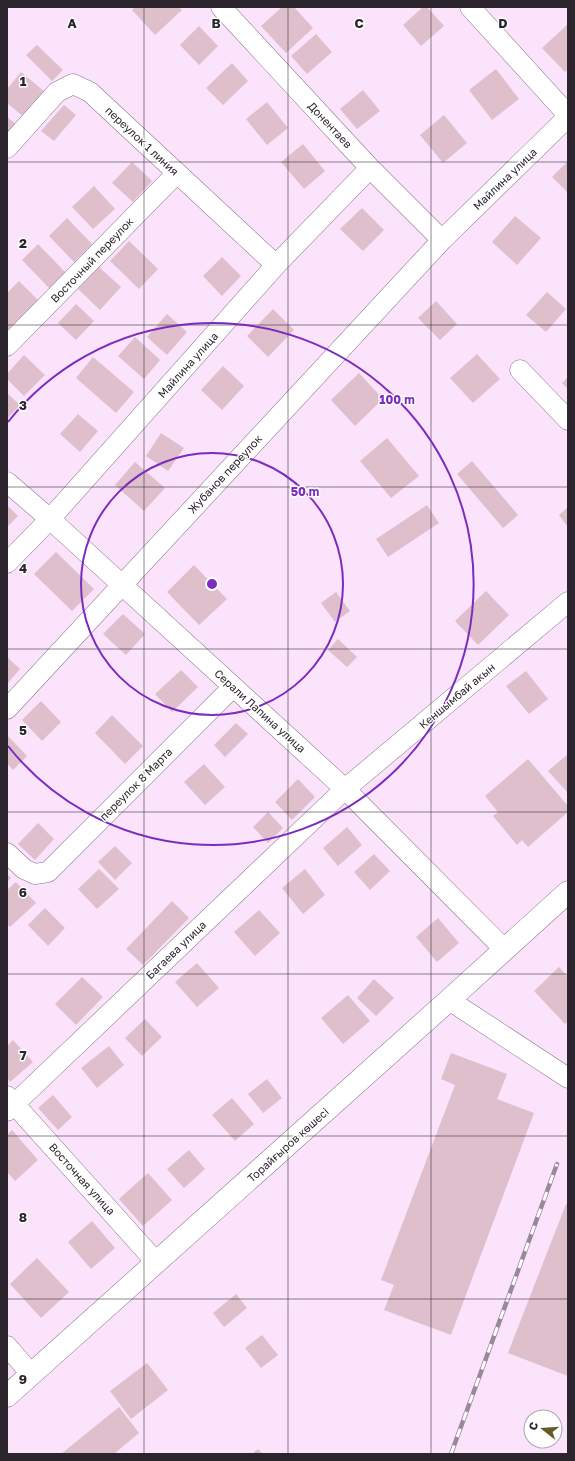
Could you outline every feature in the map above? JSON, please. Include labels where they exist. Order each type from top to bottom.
[{"type":"street","name":"Донентаев","points":[[221,7],[370,168],[442,240]]},
{"type":"street","points":[[470,7],[568,116]]},
{"type":"street","name":"переулок 1 линия","points":[[7,148],[57,92],[73,84],[90,92],[276,265]]},
{"type":"street","name":"Майлина улица","points":[[442,240],[568,116]]},
{"type":"street","name":"Майлина улица","points":[[7,563],[50,519],[276,265],[370,168]]},
{"type":"street","name":"Восточный переулок","points":[[7,346],[177,173]]},
{"type":"street","name":"Жубанов переулок","points":[[7,709],[442,240]]},
{"type":"street","points":[[520,370],[568,420]]},
{"type":"street","name":"Серали Лапина улица","points":[[7,482],[50,519],[346,789],[504,950]]},
{"type":"street","name":"Кеншымбай акын","points":[[346,789],[568,602]]},
{"type":"street","name":"переулок 8 Марта","points":[[7,853],[24,869],[35,874],[48,872],[233,687]]},
{"type":"street","name":"Багаева улица","points":[[10,1104],[346,789]]},
{"type":"street","name":"Торайғыров көшесі","points":[[7,1396],[568,892]]},
{"type":"street","points":[[449,1000],[568,1078]]},
{"type":"street","name":"Восточная улица","points":[[10,1104],[156,1262]]},
{"type":"street","points":[[7,1346],[31,1374]]},
{"type":"building","points":[[135,7],[179,7],[182,10],[155,35],[132,10]]},
{"type":"building","points":[[282,7],[294,7],[313,28],[286,53],[261,26]]},
{"type":"building","points":[[423,7],[427,7],[444,26],[421,46],[403,25]]},
{"type":"building","points":[[568,24],[568,69],[565,72],[542,48]]},
{"type":"building","points":[[199,26],[218,46],[199,65],[180,45]]},
{"type":"building","points":[[316,34],[332,52],[307,74],[291,56]]},
{"type":"building","points":[[37,45],[63,70],[52,81],[26,55]]},
{"type":"building","points":[[232,63],[248,81],[223,105],[206,88]]},
{"type":"building","points":[[496,69],[519,99],[492,120],[469,90]]},
{"type":"building","points":[[21,72],[45,92],[24,117],[7,103],[7,89]]},
{"type":"building","points":[[363,90],[380,111],[357,129],[340,109]]},
{"type":"building","points":[[267,102],[288,128],[267,145],[246,119]]},
{"type":"building","points":[[64,105],[76,115],[54,141],[41,131]]},
{"type":"building","points":[[444,115],[467,143],[443,163],[420,135]]},
{"type":"building","points":[[7,117],[16,124],[7,135]]},
{"type":"building","points":[[303,144],[325,171],[304,189],[281,162]]},
{"type":"building","points":[[568,161],[568,193],[552,177]]},
{"type":"building","points":[[132,162],[152,181],[133,202],[112,183]]},
{"type":"building","points":[[94,186],[115,209],[93,229],[72,207]]},
{"type":"building","points":[[362,208],[384,230],[363,251],[340,229]]},
{"type":"building","points":[[515,216],[541,238],[517,265],[492,242]]},
{"type":"building","points":[[67,218],[92,244],[74,262],[49,236]]},
{"type":"building","points":[[129,241],[158,269],[139,289],[110,261]]},
{"type":"building","points":[[38,244],[66,273],[50,289],[22,260]]},
{"type":"building","points":[[222,257],[241,276],[222,296],[203,276]]},
{"type":"building","points":[[99,267],[121,287],[100,310],[78,289]]},
{"type":"building","points":[[19,281],[41,303],[7,335],[7,293]]},
{"type":"building","points":[[547,292],[566,309],[546,332],[526,315]]},
{"type":"building","points":[[436,301],[457,324],[440,340],[418,318]]},
{"type":"building","points":[[76,304],[94,321],[76,340],[58,323]]},
{"type":"building","points":[[273,309],[294,330],[268,357],[247,336]]},
{"type":"building","points":[[167,314],[187,332],[167,355],[147,337]]},
{"type":"building","points":[[135,337],[160,360],[144,379],[118,356]]},
{"type":"building","points":[[477,354],[500,379],[473,403],[450,378]]},
{"type":"building","points":[[24,355],[45,375],[24,396],[7,379],[7,374]]},
{"type":"building","points":[[93,357],[134,392],[116,413],[76,378]]},
{"type":"building","points":[[223,366],[244,386],[222,410],[201,390]]},
{"type":"building","points":[[359,373],[383,399],[355,426],[331,400]]},
{"type":"building","points":[[568,377],[568,389],[562,383]]},
{"type":"building","points":[[7,393],[20,405],[7,419]]},
{"type":"building","points":[[78,414],[98,431],[80,452],[60,434]]},
{"type":"building","points":[[161,433],[184,448],[168,471],[146,456]]},
{"type":"building","points":[[387,438],[419,476],[391,498],[360,461]]},
{"type":"building","points":[[472,461],[518,515],[503,528],[457,474]]},
{"type":"building","points":[[135,462],[165,488],[144,511],[115,485]]},
{"type":"building","points":[[7,505],[18,516],[7,527]]},
{"type":"building","points":[[427,505],[439,523],[388,557],[376,539]]},
{"type":"building","points":[[568,507],[568,527],[559,515]]},
{"type":"building","points":[[56,552],[94,589],[72,611],[34,574]]},
{"type":"building","points":[[194,565],[227,599],[199,625],[167,592]]},
{"type":"building","points":[[486,591],[509,615],[478,645],[455,621]]},
{"type":"building","points":[[336,592],[350,611],[335,622],[321,603]]},
{"type":"building","points":[[123,614],[145,634],[126,655],[103,634]]},
{"type":"building","points":[[338,639],[357,657],[347,667],[328,650]]},
{"type":"building","points":[[7,657],[20,669],[7,684]]},
{"type":"building","points":[[181,670],[198,687],[172,712],[155,694]]},
{"type":"building","points":[[526,671],[548,699],[529,714],[506,686]]},
{"type":"building","points":[[41,701],[61,722],[42,741],[22,720]]},
{"type":"building","points":[[112,715],[143,746],[125,764],[95,733]]},
{"type":"building","points":[[236,723],[248,734],[225,757],[214,745]]},
{"type":"building","points":[[7,735],[27,756],[13,770],[7,763]]},
{"type":"building","points":[[568,754],[568,793],[548,771]]},
{"type":"building","points":[[528,759],[568,806],[568,812],[528,847],[522,840],[517,845],[493,816],[498,812],[485,796]]},
{"type":"building","points":[[204,764],[225,787],[205,805],[184,782]]},
{"type":"building","points":[[298,779],[315,797],[292,820],[275,802]]},
{"type":"building","points":[[268,812],[283,828],[268,843],[253,827]]},
{"type":"building","points":[[38,823],[54,839],[35,860],[18,844]]},
{"type":"building","points":[[347,827],[362,845],[338,866],[323,848]]},
{"type":"building","points":[[115,846],[132,863],[115,880],[98,862]]},
{"type":"building","points":[[374,854],[390,871],[370,890],[354,872]]},
{"type":"building","points":[[99,869],[119,889],[97,909],[78,889]]},
{"type":"building","points":[[305,869],[325,895],[303,914],[282,888]]},
{"type":"building","points":[[7,874],[11,878],[7,882]]},
{"type":"building","points":[[16,882],[36,903],[10,927],[7,924],[7,890]]},
{"type":"building","points":[[172,901],[189,918],[143,965],[126,949]]},
{"type":"building","points":[[45,908],[65,928],[48,946],[28,925]]},
{"type":"building","points":[[259,910],[280,933],[255,956],[234,932]]},
{"type":"building","points":[[438,918],[459,943],[437,962],[416,937]]},
{"type":"building","points":[[197,963],[219,988],[197,1007],[175,982]]},
{"type":"building","points":[[559,967],[568,977],[568,1021],[565,1024],[534,991]]},
{"type":"building","points":[[82,977],[103,997],[76,1025],[55,1004]]},
{"type":"building","points":[[374,979],[394,998],[376,1016],[357,998]]},
{"type":"building","points":[[348,995],[370,1021],[343,1044],[321,1018]]},
{"type":"building","points":[[145,1019],[162,1037],[142,1056],[125,1038]]},
{"type":"building","points":[[13,1040],[33,1062],[10,1082],[7,1078],[7,1046]]},
{"type":"building","points":[[109,1046],[124,1065],[97,1088],[81,1068]]},
{"type":"building","points":[[451,1053],[507,1074],[497,1099],[534,1113],[451,1335],[384,1310],[394,1285],[381,1280],[455,1085],[441,1079]]},
{"type":"building","points":[[267,1079],[282,1098],[263,1113],[248,1094]]},
{"type":"building","points":[[53,1095],[72,1117],[58,1130],[38,1108]]},
{"type":"building","points":[[232,1098],[254,1124],[235,1141],[212,1115]]},
{"type":"building","points":[[12,1130],[38,1160],[15,1181],[7,1172],[7,1135]]},
{"type":"building","points":[[189,1150],[205,1169],[184,1188],[167,1169]]},
{"type":"building","points":[[148,1173],[172,1200],[143,1226],[119,1199]]},
{"type":"building","points":[[566,1204],[568,1204],[568,1376],[508,1353]]},
{"type":"building","points":[[92,1221],[115,1248],[91,1269],[68,1242]]},
{"type":"building","points":[[37,1258],[69,1292],[41,1318],[10,1284]]},
{"type":"building","points":[[236,1294],[247,1308],[224,1327],[213,1313]]},
{"type":"building","points":[[262,1335],[278,1355],[261,1368],[245,1348]]},
{"type":"building","points":[[147,1363],[168,1390],[131,1419],[110,1391]]},
{"type":"building","points":[[119,1407],[139,1433],[114,1454],[61,1454]]},
{"type":"building","points":[[258,1449],[263,1454],[252,1454]]},
{"type":"railway","points":[[451,1454],[557,1164]]}]
